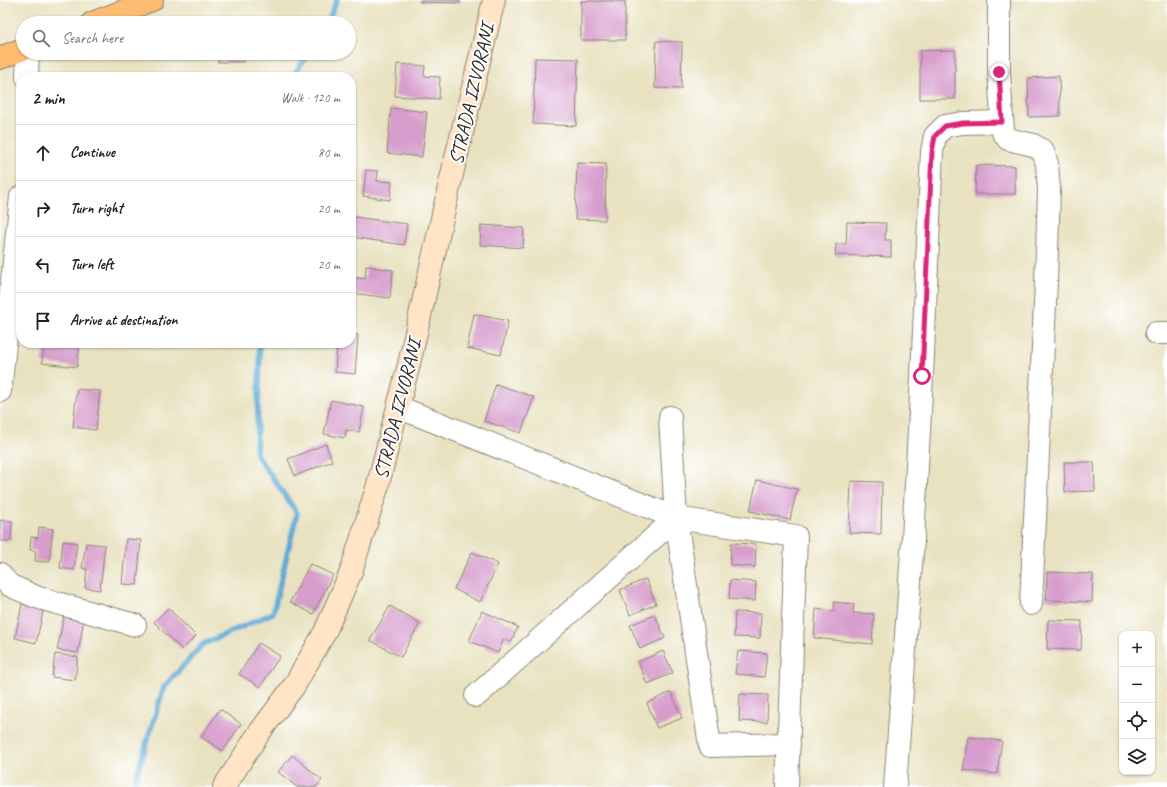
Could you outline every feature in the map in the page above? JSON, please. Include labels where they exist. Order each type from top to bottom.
[{"type":"main road","points":[[110,16],[152,0]]},
{"type":"main road","points":[[0,58],[16,52]]},
{"type":"street","name":"STRADA IZVORANI","points":[[224,787],[259,733],[294,686],[326,632],[351,572],[377,488],[409,364],[494,0]]},
{"type":"street","points":[[999,0],[999,72],[1003,132],[1008,139],[1033,145],[1043,151],[1047,164],[1049,190],[1031,604]]},
{"type":"street","points":[[27,72],[28,60]]},
{"type":"street","points":[[894,787],[914,531],[932,152],[935,136],[945,126],[963,123],[1002,122]]},
{"type":"street","points":[[0,391],[16,243]]},
{"type":"street","points":[[398,407],[676,518],[796,536],[787,787]]},
{"type":"street","points":[[670,417],[676,518],[710,746],[789,744]]},
{"type":"street","points":[[476,696],[676,518]]},
{"type":"street","points":[[0,574],[9,585],[36,597],[135,625]]},
{"type":"building","points":[[420,0],[460,0],[460,3],[420,2]]},
{"type":"building","points":[[581,1],[625,1],[625,40],[581,40]]},
{"type":"building","points":[[656,41],[682,42],[681,89],[655,88]]},
{"type":"building","points":[[955,50],[955,99],[920,99],[920,51]]},
{"type":"building","points":[[535,58],[578,59],[576,126],[533,124]]},
{"type":"building","points":[[218,60],[244,60],[244,62],[218,62]]},
{"type":"building","points":[[397,64],[425,66],[424,76],[440,77],[439,99],[395,96]]},
{"type":"building","points":[[1059,76],[1060,116],[1029,117],[1028,78]]},
{"type":"building","points":[[391,108],[427,112],[422,157],[387,153]]},
{"type":"building","points":[[577,163],[606,164],[605,220],[575,219]]},
{"type":"building","points":[[976,165],[1015,166],[1015,194],[975,194]]},
{"type":"building","points":[[366,170],[378,171],[377,181],[392,182],[390,200],[363,196]]},
{"type":"building","points":[[356,217],[407,224],[404,245],[356,238]]},
{"type":"building","points":[[847,222],[886,223],[885,240],[891,240],[891,257],[835,255],[836,244],[846,244]]},
{"type":"building","points":[[481,225],[524,228],[523,248],[480,245]]},
{"type":"building","points":[[366,266],[393,270],[390,298],[356,294],[356,278],[365,279]]},
{"type":"building","points":[[474,314],[508,321],[501,355],[467,348]]},
{"type":"building","points":[[356,335],[358,335],[355,374],[335,372],[337,348],[356,348]]},
{"type":"building","points":[[44,348],[79,348],[77,367],[42,363]]},
{"type":"building","points":[[496,384],[534,397],[521,433],[484,421]]},
{"type":"building","points":[[77,389],[100,391],[96,430],[73,427]]},
{"type":"building","points":[[331,400],[364,407],[359,432],[346,430],[345,438],[324,434]]},
{"type":"building","points":[[326,444],[332,461],[295,476],[288,459]]},
{"type":"building","points":[[1064,462],[1094,462],[1095,491],[1065,492]]},
{"type":"building","points":[[757,480],[797,489],[790,520],[750,511]]},
{"type":"building","points":[[851,481],[882,482],[881,534],[849,533]]},
{"type":"building","points":[[0,520],[12,521],[11,541],[0,541]]},
{"type":"building","points":[[39,527],[53,529],[49,562],[35,561],[36,551],[30,550],[31,537],[38,538]]},
{"type":"building","points":[[126,539],[141,540],[137,585],[122,584]]},
{"type":"building","points":[[63,541],[77,543],[74,570],[60,568]]},
{"type":"building","points":[[86,543],[105,545],[100,590],[85,588],[87,569],[82,568]]},
{"type":"building","points":[[731,543],[756,544],[755,567],[730,565]]},
{"type":"building","points":[[472,552],[498,564],[480,602],[454,589]]},
{"type":"building","points":[[310,564],[333,575],[313,614],[290,602]]},
{"type":"building","points":[[1047,572],[1093,574],[1092,602],[1046,600]]},
{"type":"building","points":[[646,579],[656,604],[630,615],[620,590]]},
{"type":"building","points":[[730,580],[756,582],[755,601],[729,599]]},
{"type":"building","points":[[834,602],[854,604],[853,613],[874,614],[872,644],[814,638],[816,609],[834,611]]},
{"type":"building","points":[[22,604],[44,608],[36,643],[15,638]]},
{"type":"building","points":[[390,606],[420,623],[401,657],[370,640]]},
{"type":"building","points":[[168,608],[196,636],[182,650],[154,622]]},
{"type":"building","points":[[482,611],[518,627],[511,642],[504,639],[498,653],[469,641]]},
{"type":"building","points":[[735,612],[761,613],[760,638],[734,637]]},
{"type":"building","points":[[655,615],[665,638],[640,649],[630,625]]},
{"type":"building","points":[[64,616],[84,619],[78,653],[57,650]]},
{"type":"building","points":[[1048,620],[1082,621],[1081,650],[1047,649]]},
{"type":"building","points":[[259,643],[280,656],[260,687],[239,674]]},
{"type":"building","points":[[663,651],[673,673],[647,684],[638,662]]},
{"type":"building","points":[[738,651],[767,653],[764,677],[735,674]]},
{"type":"building","points":[[55,654],[78,657],[75,680],[52,677]]},
{"type":"building","points":[[671,692],[682,718],[657,728],[647,703]]},
{"type":"building","points":[[740,694],[768,695],[767,722],[739,721]]},
{"type":"building","points":[[220,709],[241,724],[223,751],[201,737]]},
{"type":"building","points":[[968,737],[1002,741],[997,774],[963,770]]},
{"type":"building","points":[[292,755],[322,780],[316,787],[297,787],[278,772]]},
{"type":"waterway","points":[[330,16],[337,0]]},
{"type":"waterway","points":[[296,72],[304,60]]},
{"type":"waterway","points":[[133,787],[164,687],[203,644],[273,613],[297,513],[256,454],[259,348]]},
{"type":"route","points":[[922,376],[932,152],[935,136],[945,126],[963,123],[1002,122],[999,72]]}]
